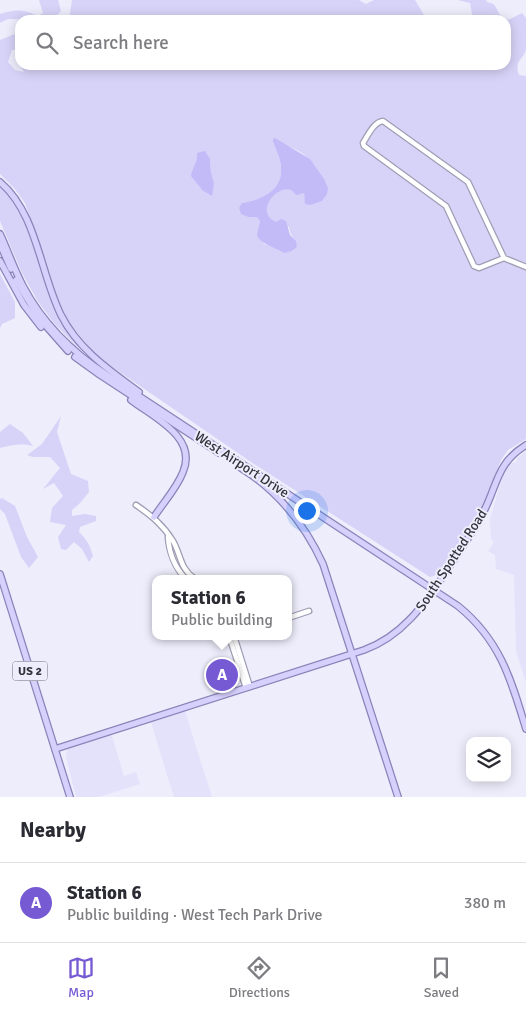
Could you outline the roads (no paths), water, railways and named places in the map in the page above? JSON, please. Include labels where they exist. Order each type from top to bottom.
[{"type":"main road","points":[[0,182],[16,198],[24,212],[56,302],[71,332],[100,362],[168,415]]},
{"type":"main road","name":"West Airport Drive","points":[[0,234],[26,292],[59,336],[90,363],[458,606],[472,618],[492,642],[510,676],[526,729]]},
{"type":"main road","name":"West Airport Drive","points":[[0,244],[20,288],[34,311],[56,338],[82,363],[246,470],[275,494],[301,524],[329,577],[398,797]]},
{"type":"main road","points":[[0,261],[34,318],[59,345],[82,363]]},
{"type":"main road","points":[[108,381],[126,397],[176,433],[183,443],[186,459],[184,469],[154,517]]},
{"type":"main road","name":"South Spotted Road","points":[[55,749],[353,654],[370,648],[396,632],[415,616],[480,519],[504,464],[526,445]]},
{"type":"main road","name":"US 2","points":[[0,574],[70,797]]},
{"type":"main road","points":[[339,658],[347,651],[344,624]]},
{"type":"main road","points":[[339,658],[350,659],[358,671]]},
{"type":"street","points":[[504,258],[480,268],[474,266],[446,206],[364,146],[363,143],[379,121],[383,121],[468,182],[504,258],[526,268]]},
{"type":"street","points":[[136,505],[154,517],[166,529],[174,561],[184,575]]},
{"type":"street","points":[[183,572],[188,575]]},
{"type":"street","points":[[292,617],[309,612]]},
{"type":"street","points":[[232,640],[248,687]]},
{"type":"place","name":"Station 6","points":[[222,675]]}]
